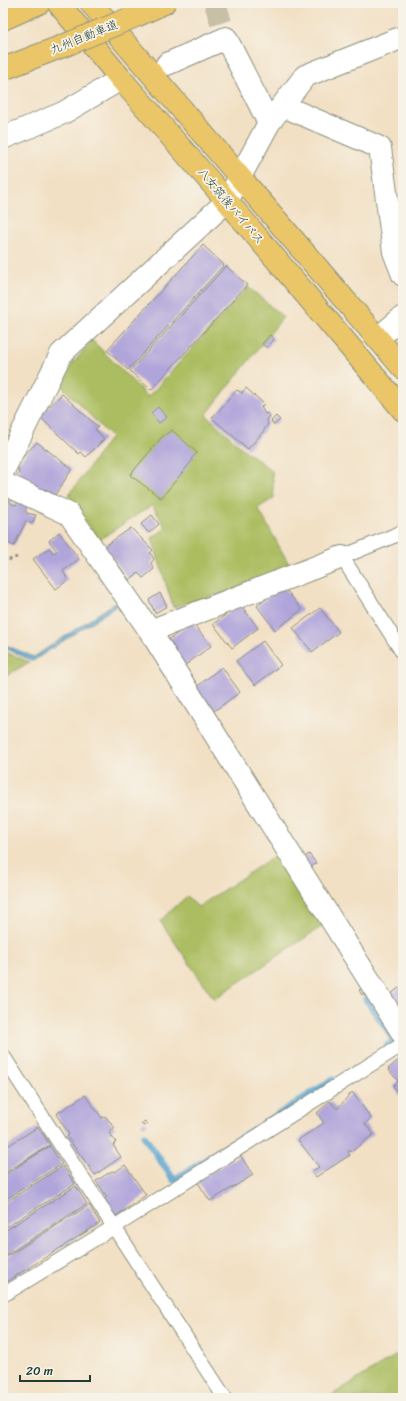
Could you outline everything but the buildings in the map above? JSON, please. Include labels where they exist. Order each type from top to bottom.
[{"type":"highway","name":"八女筑後バイパス","points":[[44,3],[121,79],[227,201],[403,410]]},
{"type":"highway","points":[[3,18],[44,3]]},
{"type":"highway","name":"八女筑後バイパス","points":[[91,3],[403,368]]},
{"type":"highway","name":"九州自動車道","points":[[3,69],[68,44],[164,3]]},
{"type":"street","points":[[167,64],[224,31],[270,124]]},
{"type":"street","points":[[3,471],[61,354],[227,201],[270,124],[305,76],[403,37]]},
{"type":"street","points":[[3,138],[63,114],[121,79]]},
{"type":"street","points":[[283,106],[380,148],[394,252],[403,275]]},
{"type":"street","points":[[378,338],[403,317]]},
{"type":"street","points":[[3,483],[69,514],[150,631],[403,1034]]},
{"type":"street","points":[[150,631],[342,556]]},
{"type":"lane","points":[[403,532],[342,556],[403,653]]},
{"type":"lane","points":[[3,1295],[114,1227],[403,1044]]},
{"type":"lane","points":[[3,1056],[225,1398]]},
{"type":"path","points":[[3,562],[17,557]]},
{"type":"green space","points":[[248,287],[283,317],[206,415],[242,448],[272,471],[274,498],[258,508],[291,568],[245,587],[173,607],[152,538],[166,528],[152,505],[99,540],[68,496],[111,437],[58,382],[92,340],[148,397]]},
{"type":"green space","points":[[3,651],[29,662],[3,678]]},
{"type":"green space","points":[[279,853],[324,925],[214,999],[160,921],[187,896],[198,907]]},
{"type":"green space","points":[[403,1351],[403,1398],[327,1398]]},
{"type":"water","points":[[116,602],[118,605],[33,661],[3,647],[3,644],[34,657]]},
{"type":"waterway","points":[[366,999],[395,1041],[387,1046]]},
{"type":"waterway","points":[[144,1136],[174,1180],[333,1080]]},
{"type":"tunnel","points":[[215,3],[221,23]]}]
